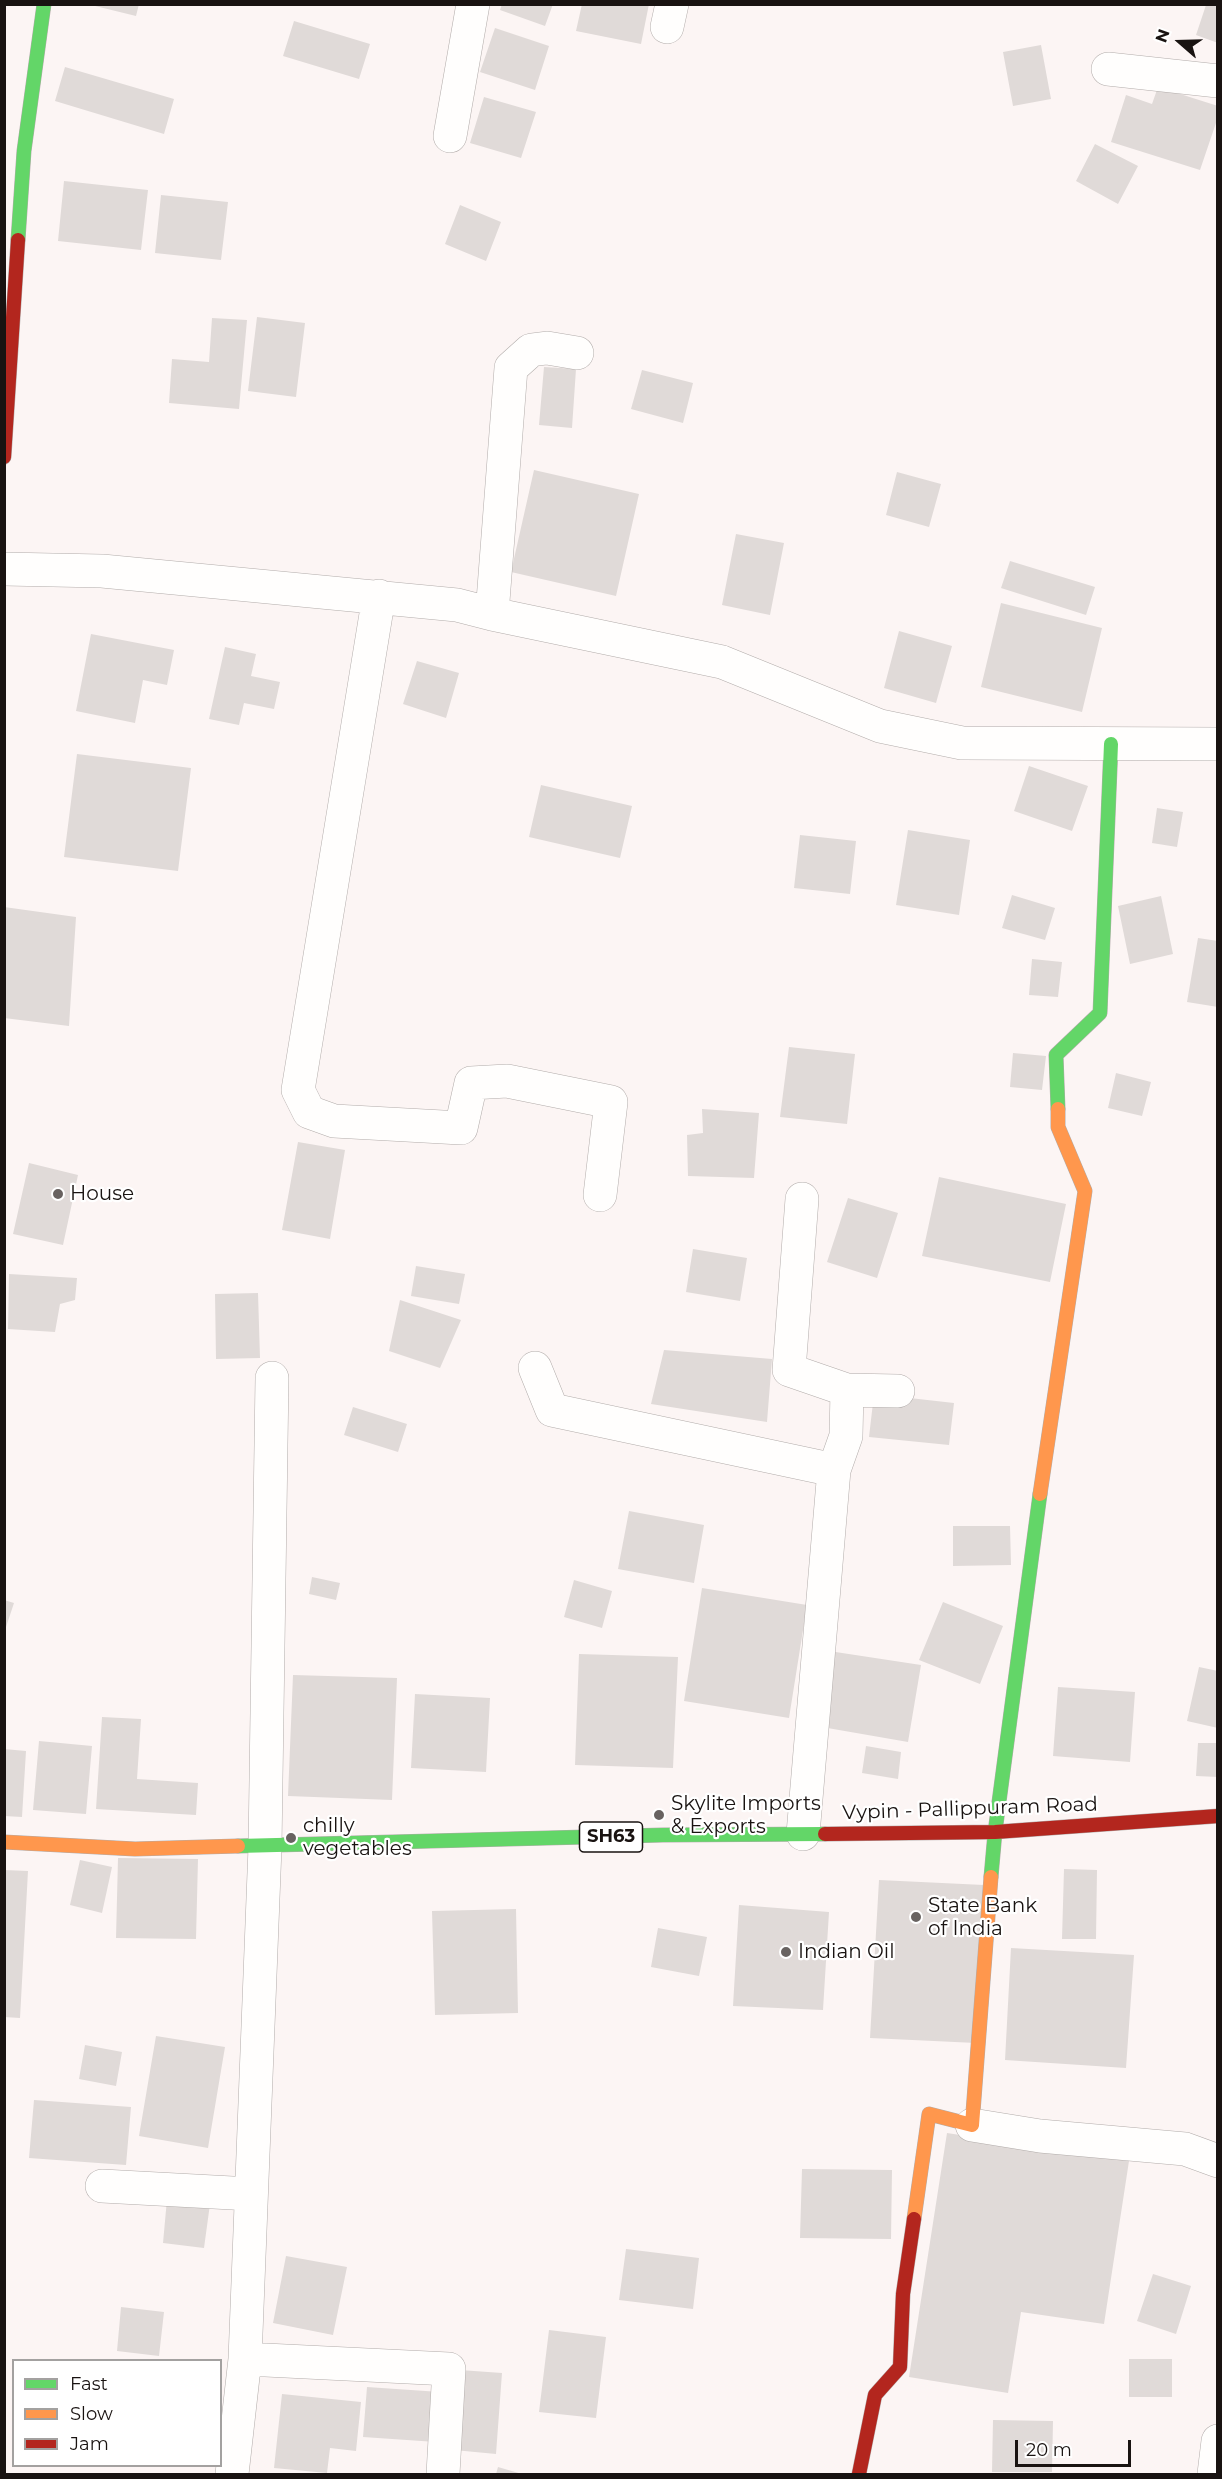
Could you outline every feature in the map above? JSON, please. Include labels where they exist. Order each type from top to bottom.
[{"type":"street","points":[[4,457],[24,151],[44,4]]},
{"type":"street","points":[[450,136],[473,4]]},
{"type":"street","points":[[1108,69],[1218,81]]},
{"type":"street","points":[[492,614],[511,369],[531,350],[547,348],[577,353]]},
{"type":"street","points":[[4,570],[102,571],[457,605],[722,662],[880,726],[962,743],[1218,744]]},
{"type":"street","points":[[379,596],[298,1090],[309,1112],[334,1121],[460,1128],[471,1083],[507,1081],[610,1102],[600,1195]]},
{"type":"street","points":[[972,2126],[995,1832],[1049,1429],[1085,1191],[1059,1127],[1056,1054],[1100,1013],[1112,744]]},
{"type":"street","points":[[802,1199],[789,1370],[847,1390],[898,1391]]},
{"type":"street","points":[[535,1368],[552,1410],[834,1470]]},
{"type":"street","points":[[232,2475],[245,2360],[265,1847],[272,1378]]},
{"type":"street","points":[[803,1834],[834,1470],[846,1436],[847,1390]]},
{"type":"street","name":"Vypin - Pallippuram Road","points":[[4,1842],[135,1849],[995,1832],[1218,1816]]},
{"type":"street","points":[[859,2475],[875,2395],[900,2367],[903,2294],[929,2114],[972,2126],[1040,2136],[1185,2149],[1218,2161]]},
{"type":"street","points":[[102,2186],[251,2194]]},
{"type":"street","points":[[245,2360],[449,2369],[443,2475]]},
{"type":"street","points":[[1214,2475],[1218,2441]]},
{"type":"building","points":[[87,4],[139,4],[136,16]]},
{"type":"building","points":[[502,4],[553,4],[545,26],[500,10]]},
{"type":"building","points":[[582,4],[649,4],[641,44],[576,31]]},
{"type":"building","points":[[1206,5],[1218,5],[1218,43],[1196,35]]},
{"type":"building","points":[[294,21],[370,44],[359,79],[283,56]]},
{"type":"building","points":[[495,28],[549,46],[535,90],[480,72]]},
{"type":"building","points":[[1041,45],[1051,99],[1013,106],[1003,52]]},
{"type":"building","points":[[65,67],[174,99],[164,134],[55,101]]},
{"type":"building","points":[[1158,87],[1218,106],[1218,117],[1200,170],[1111,142],[1126,95],[1152,104]]},
{"type":"building","points":[[484,97],[536,112],[521,158],[470,143]]},
{"type":"building","points":[[1095,144],[1138,166],[1118,204],[1076,181]]},
{"type":"building","points":[[64,181],[148,190],[141,250],[58,241]]},
{"type":"building","points":[[161,195],[228,202],[221,260],[155,253]]},
{"type":"building","points":[[460,205],[501,222],[486,261],[445,244]]},
{"type":"building","points":[[257,317],[305,323],[296,397],[248,391]]},
{"type":"building","points":[[212,318],[247,320],[239,409],[169,403],[172,359],[209,362]]},
{"type":"building","points":[[544,367],[576,369],[572,428],[539,425]]},
{"type":"building","points":[[642,370],[693,383],[683,423],[631,409]]},
{"type":"building","points":[[534,470],[639,494],[616,596],[511,572]]},
{"type":"building","points":[[897,472],[941,484],[929,527],[886,515]]},
{"type":"building","points":[[736,534],[784,543],[770,615],[722,605]]},
{"type":"building","points":[[1010,561],[1095,587],[1086,615],[1001,588]]},
{"type":"building","points":[[1001,603],[1102,628],[1082,712],[981,687]]},
{"type":"building","points":[[899,631],[952,646],[936,703],[884,688]]},
{"type":"building","points":[[91,634],[174,650],[167,685],[143,680],[135,723],[76,711]]},
{"type":"building","points":[[225,647],[256,654],[251,676],[280,682],[274,709],[244,703],[239,725],[209,719]]},
{"type":"building","points":[[417,661],[459,673],[446,718],[403,704]]},
{"type":"building","points":[[77,754],[191,768],[178,871],[64,857]]},
{"type":"building","points":[[1029,766],[1088,786],[1072,831],[1014,811]]},
{"type":"building","points":[[541,785],[632,806],[620,858],[529,837]]},
{"type":"building","points":[[1157,808],[1183,812],[1177,847],[1152,843]]},
{"type":"building","points":[[908,830],[970,840],[959,915],[896,905]]},
{"type":"building","points":[[800,835],[856,841],[850,894],[794,888]]},
{"type":"building","points":[[1012,895],[1055,908],[1045,940],[1002,928]]},
{"type":"building","points":[[1161,896],[1173,954],[1130,964],[1118,906]]},
{"type":"building","points":[[4,907],[76,917],[69,1026],[4,1018]]},
{"type":"building","points":[[1198,938],[1218,941],[1218,1007],[1187,1002]]},
{"type":"building","points":[[1032,959],[1062,962],[1058,997],[1029,995]]},
{"type":"building","points":[[789,1047],[855,1054],[847,1124],[780,1117]]},
{"type":"building","points":[[1013,1053],[1046,1056],[1042,1090],[1010,1087]]},
{"type":"building","points":[[1116,1073],[1151,1082],[1142,1116],[1108,1108]]},
{"type":"building","points":[[702,1109],[759,1113],[754,1178],[688,1176],[687,1135],[703,1133]]},
{"type":"building","points":[[298,1142],[345,1150],[330,1239],[282,1230]]},
{"type":"building","points":[[29,1163],[78,1175],[63,1245],[13,1234]]},
{"type":"building","points":[[939,1177],[1066,1204],[1050,1282],[922,1256]]},
{"type":"building","points":[[848,1198],[898,1213],[877,1278],[827,1262]]},
{"type":"building","points":[[693,1249],[747,1258],[740,1301],[686,1292]]},
{"type":"building","points":[[416,1266],[465,1274],[459,1304],[411,1296]]},
{"type":"building","points":[[9,1274],[77,1278],[75,1300],[60,1304],[55,1332],[8,1329]]},
{"type":"building","points":[[258,1293],[260,1358],[216,1359],[215,1294]]},
{"type":"building","points":[[400,1300],[461,1320],[440,1368],[389,1351]]},
{"type":"building","points":[[664,1350],[772,1359],[767,1422],[651,1404]]},
{"type":"building","points":[[874,1394],[954,1403],[949,1445],[869,1437]]},
{"type":"building","points":[[353,1407],[407,1424],[398,1452],[344,1435]]},
{"type":"building","points":[[629,1511],[704,1525],[694,1583],[618,1569]]},
{"type":"building","points":[[953,1526],[1010,1526],[1011,1565],[953,1566]]},
{"type":"building","points":[[312,1577],[340,1583],[336,1600],[309,1594]]},
{"type":"building","points":[[574,1580],[612,1591],[602,1628],[564,1617]]},
{"type":"building","points":[[702,1588],[807,1605],[789,1718],[684,1701]]},
{"type":"building","points":[[4,1600],[14,1603],[5,1630],[4,1630]]},
{"type":"building","points":[[943,1602],[1003,1626],[980,1684],[919,1660]]},
{"type":"building","points":[[829,1651],[921,1665],[908,1742],[816,1726]]},
{"type":"building","points":[[579,1654],[678,1657],[673,1768],[575,1765]]},
{"type":"building","points":[[1199,1667],[1218,1671],[1218,1728],[1187,1721]]},
{"type":"building","points":[[293,1675],[397,1678],[392,1800],[288,1796]]},
{"type":"building","points":[[1058,1687],[1135,1692],[1130,1762],[1053,1756]]},
{"type":"building","points":[[415,1694],[490,1698],[486,1772],[411,1768]]},
{"type":"building","points":[[102,1717],[141,1719],[137,1779],[198,1783],[196,1815],[96,1809]]},
{"type":"building","points":[[39,1741],[92,1746],[86,1814],[33,1810]]},
{"type":"building","points":[[1198,1743],[1218,1743],[1218,1777],[1196,1776]]},
{"type":"building","points":[[866,1746],[901,1752],[898,1779],[862,1773]]},
{"type":"building","points":[[4,1749],[26,1751],[22,1817],[4,1816]]},
{"type":"building","points":[[118,1858],[198,1859],[196,1939],[116,1938]]},
{"type":"building","points":[[80,1860],[112,1867],[102,1913],[70,1905]]},
{"type":"building","points":[[1064,1869],[1097,1870],[1096,1939],[1062,1939]]},
{"type":"building","points":[[4,1870],[28,1871],[20,2018],[4,2017]]},
{"type":"building","points":[[879,1880],[984,1885],[976,2043],[870,2038]]},
{"type":"building","points":[[739,1905],[829,1912],[823,2010],[733,2006]]},
{"type":"building","points":[[516,1909],[518,2013],[435,2015],[432,1911]]},
{"type":"building","points":[[658,1928],[707,1937],[699,1976],[651,1967]]},
{"type":"building","points":[[1011,1948],[1134,1955],[1126,2068],[1005,2060]]},
{"type":"building","points":[[156,2036],[225,2047],[208,2148],[139,2136]]},
{"type":"building","points":[[85,2045],[122,2052],[116,2086],[79,2079]]},
{"type":"building","points":[[34,2100],[131,2107],[126,2165],[29,2158]]},
{"type":"building","points":[[947,2133],[1129,2161],[1104,2324],[1021,2312],[1008,2393],[909,2377]]},
{"type":"building","points":[[802,2169],[892,2170],[891,2239],[800,2238]]},
{"type":"building","points":[[167,2199],[210,2204],[204,2248],[163,2243]]},
{"type":"building","points":[[626,2249],[699,2258],[693,2309],[619,2300]]},
{"type":"building","points":[[286,2256],[347,2267],[333,2335],[273,2323]]},
{"type":"building","points":[[1153,2274],[1191,2286],[1176,2334],[1137,2321]]},
{"type":"building","points":[[121,2307],[164,2312],[159,2356],[117,2351]]},
{"type":"building","points":[[549,2330],[606,2337],[596,2418],[539,2412]]},
{"type":"building","points":[[1129,2359],[1172,2359],[1172,2397],[1129,2397]]},
{"type":"building","points":[[460,2370],[502,2373],[496,2454],[454,2450]]},
{"type":"building","points":[[367,2387],[440,2392],[436,2442],[363,2437]]},
{"type":"building","points":[[282,2394],[361,2402],[356,2451],[330,2448],[327,2473],[274,2468]]},
{"type":"building","points":[[993,2420],[1053,2421],[1052,2472],[992,2472]]},
{"type":"building","points":[[498,2467],[522,2474],[496,2474]]},
{"type":"traffic: fast","points":[[18,240],[24,151],[44,4]]},
{"type":"traffic: fast","points":[[1058,1109],[1056,1055],[1100,1013],[1111,744]]},
{"type":"traffic: fast","points":[[991,1877],[1040,1494]]},
{"type":"traffic: fast","points":[[238,1846],[663,1835],[825,1834]]},
{"type":"traffic: slow","points":[[1040,1494],[1085,1191],[1058,1127],[1058,1109]]},
{"type":"traffic: slow","points":[[4,1842],[135,1849],[238,1846]]},
{"type":"traffic: slow","points":[[914,2219],[929,2114],[972,2125],[991,1877]]},
{"type":"traffic: jam","points":[[4,457],[18,240]]},
{"type":"traffic: jam","points":[[825,1834],[995,1832],[1218,1816]]},
{"type":"traffic: jam","points":[[859,2474],[875,2395],[900,2367],[903,2294],[914,2219]]},
{"type":"place","name":"House","points":[[58,1194]]},
{"type":"place","name":"Skylite Imports & Exports","points":[[659,1815]]},
{"type":"place","name":"chilly vegetables","points":[[291,1838]]},
{"type":"place","name":"State Bank of India","points":[[916,1917]]},
{"type":"place","name":"Indian Oil","points":[[786,1952]]}]
